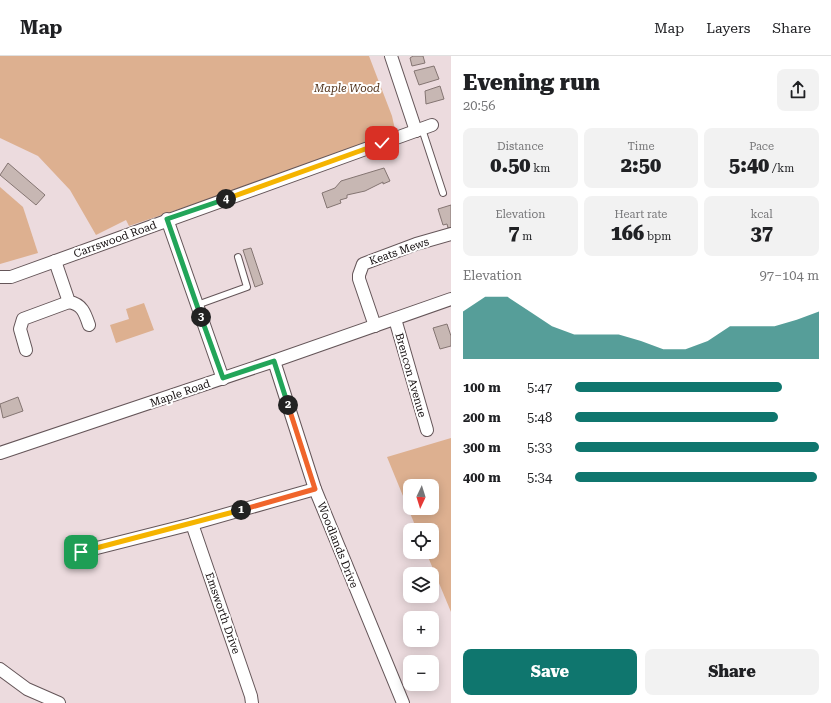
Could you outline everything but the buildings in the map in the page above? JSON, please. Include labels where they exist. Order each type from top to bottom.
[{"type":"street","points":[[391,56],[423,128]]},
{"type":"street","name":"Carrswood Road","points":[[0,278],[11,277],[167,219],[423,128]]},
{"type":"street","points":[[167,219],[223,378]]},
{"type":"street","name":"Keats Mews","points":[[374,326],[359,279],[363,264],[416,244],[451,234]]},
{"type":"street","points":[[55,261],[69,302]]},
{"type":"street","name":"Maple Road","points":[[0,453],[274,361],[451,299]]},
{"type":"street","points":[[26,350],[20,329],[23,319],[69,302],[81,307],[85,313],[89,325]]},
{"type":"street","name":"Brencon Avenue","points":[[395,319],[427,430]]},
{"type":"street","name":"Woodlands Drive","points":[[274,361],[315,489],[403,703]]},
{"type":"street","points":[[81,552],[192,524],[315,489]]},
{"type":"street","name":"Emsworth Drive","points":[[192,524],[251,696],[252,703]]},
{"type":"street","points":[[0,669],[27,689],[59,703]]},
{"type":"lane","points":[[423,128],[443,194]]},
{"type":"lane","points":[[197,305],[247,287],[238,257]]},
{"type":"green space","name":"Maple Wood","points":[[0,56],[369,56],[392,116],[396,134],[390,138],[129,226],[126,220],[96,235],[70,190],[38,156],[0,138]]},
{"type":"green space","points":[[0,187],[23,207],[38,253],[0,264]]},
{"type":"green space","points":[[144,303],[154,330],[116,343],[110,325],[129,319],[126,309]]},
{"type":"green space","points":[[451,438],[451,612],[439,583],[439,567],[432,567],[429,559],[439,559],[439,523],[414,523],[411,515],[439,515],[439,479],[403,479],[403,496],[387,457]]},
{"type":"route","points":[[81,552],[192,524],[315,489],[274,361],[223,378],[167,219],[270,184],[382,143]]}]
